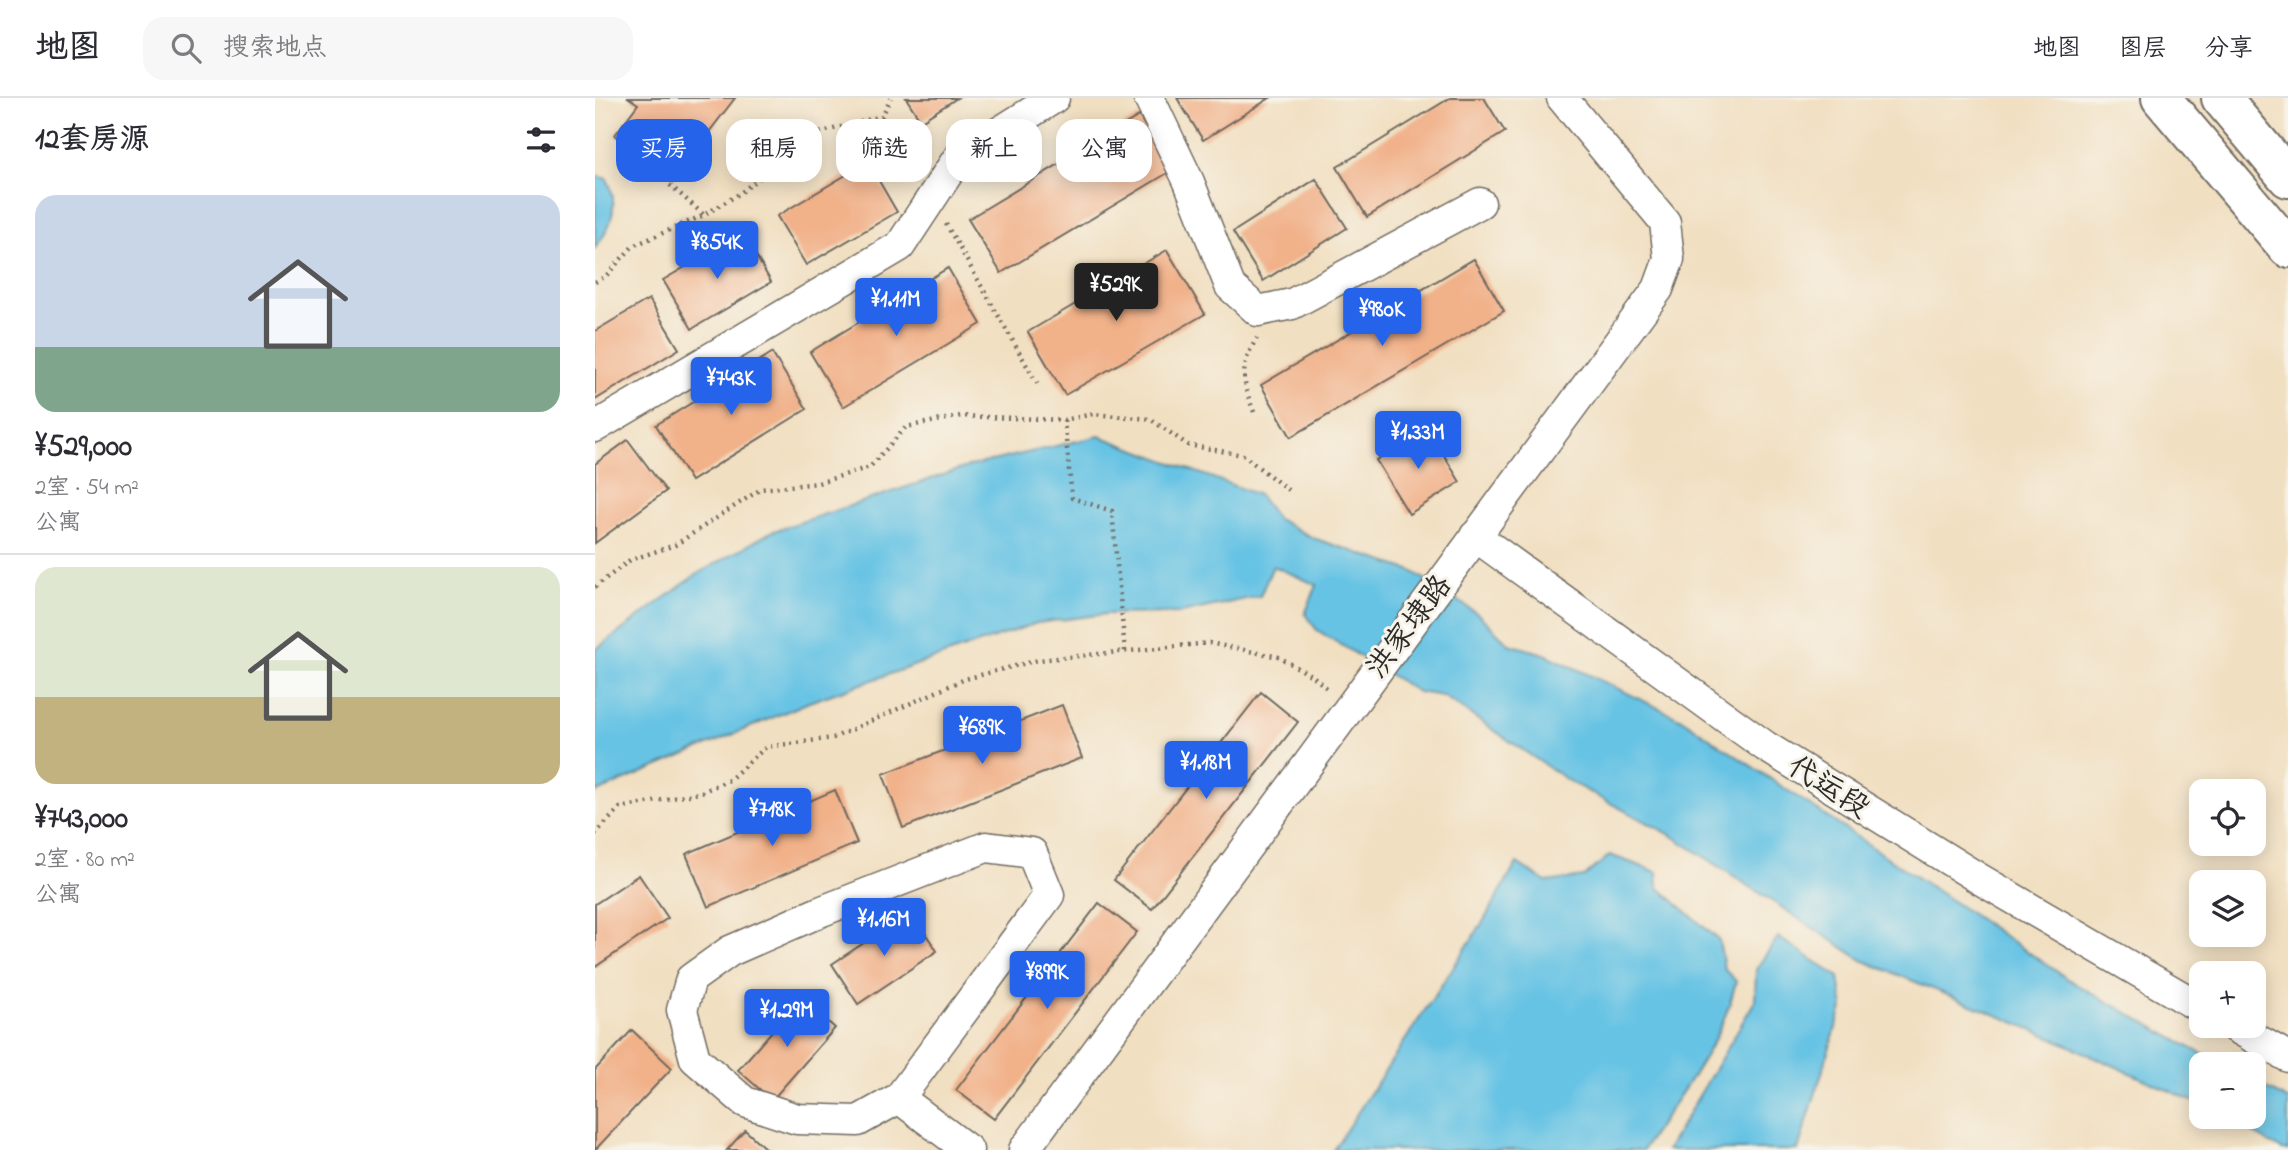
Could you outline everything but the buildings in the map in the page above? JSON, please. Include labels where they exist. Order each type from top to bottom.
[{"type":"highway","points":[[2161,98],[2288,248]]},
{"type":"highway","points":[[2221,98],[2288,178]]},
{"type":"street","points":[[595,427],[899,246],[958,159],[1054,98]]},
{"type":"street","points":[[1149,98],[1189,183],[1230,286],[1258,312],[1291,304],[1480,203]]},
{"type":"street","name":"洪家埭路","points":[[1024,1150],[1657,289],[1669,259],[1665,222],[1562,98]]},
{"type":"street","name":"代运段","points":[[1475,536],[1765,746],[1978,878],[2189,1001]]},
{"type":"street","points":[[986,847],[1032,853],[1049,895],[899,1098],[858,1121],[797,1119],[745,1102],[695,1059],[682,1010],[691,979],[730,951],[914,873],[986,847]]},
{"type":"street","points":[[2254,1038],[2288,1057]]},
{"type":"street","points":[[899,1098],[968,1150]]},
{"type":"path","points":[[595,282],[605,277],[633,246],[704,215],[739,194],[815,134],[882,116],[891,98]]},
{"type":"path","points":[[670,185],[704,215]]},
{"type":"path","points":[[932,198],[1038,385]]},
{"type":"path","points":[[1254,412],[1243,384],[1246,356],[1282,307]]},
{"type":"path","points":[[595,587],[630,560],[675,545],[761,489],[818,483],[870,467],[906,427],[961,416],[1064,420],[1093,414],[1150,419],[1188,445],[1243,455],[1288,490]]},
{"type":"path","points":[[1064,420],[1072,498],[1112,511],[1125,650]]},
{"type":"path","points":[[595,834],[620,808],[699,793],[729,780],[766,747],[834,738],[965,679],[1038,660],[1209,643],[1279,657],[1355,698]]},
{"type":"water","points":[[595,175],[607,179],[613,206],[610,224],[595,248]]},
{"type":"water","points":[[1099,436],[1259,495],[1277,519],[1313,538],[1412,571],[1478,614],[1509,644],[1545,654],[1680,718],[2077,985],[2198,1052],[2189,1052],[2189,1100],[2048,1036],[1862,960],[1671,835],[1570,782],[1443,696],[1418,692],[1317,630],[1305,614],[1317,585],[1273,566],[1260,596],[1181,613],[1106,614],[1037,623],[809,702],[595,793],[595,650],[694,576],[771,532],[970,466]]},
{"type":"water","points":[[1610,855],[1657,872],[1658,887],[1719,940],[1724,969],[1736,981],[1710,1048],[1643,1150],[1333,1150],[1483,922],[1517,863],[1546,882],[1584,877]]},
{"type":"water","points":[[1778,937],[1839,977],[1843,1005],[1798,1150],[1667,1150],[1755,1001],[1756,969]]},
{"type":"water","points":[[2266,1088],[2288,1100],[2288,1150],[2282,1150],[2246,1129],[2266,1129]]}]
